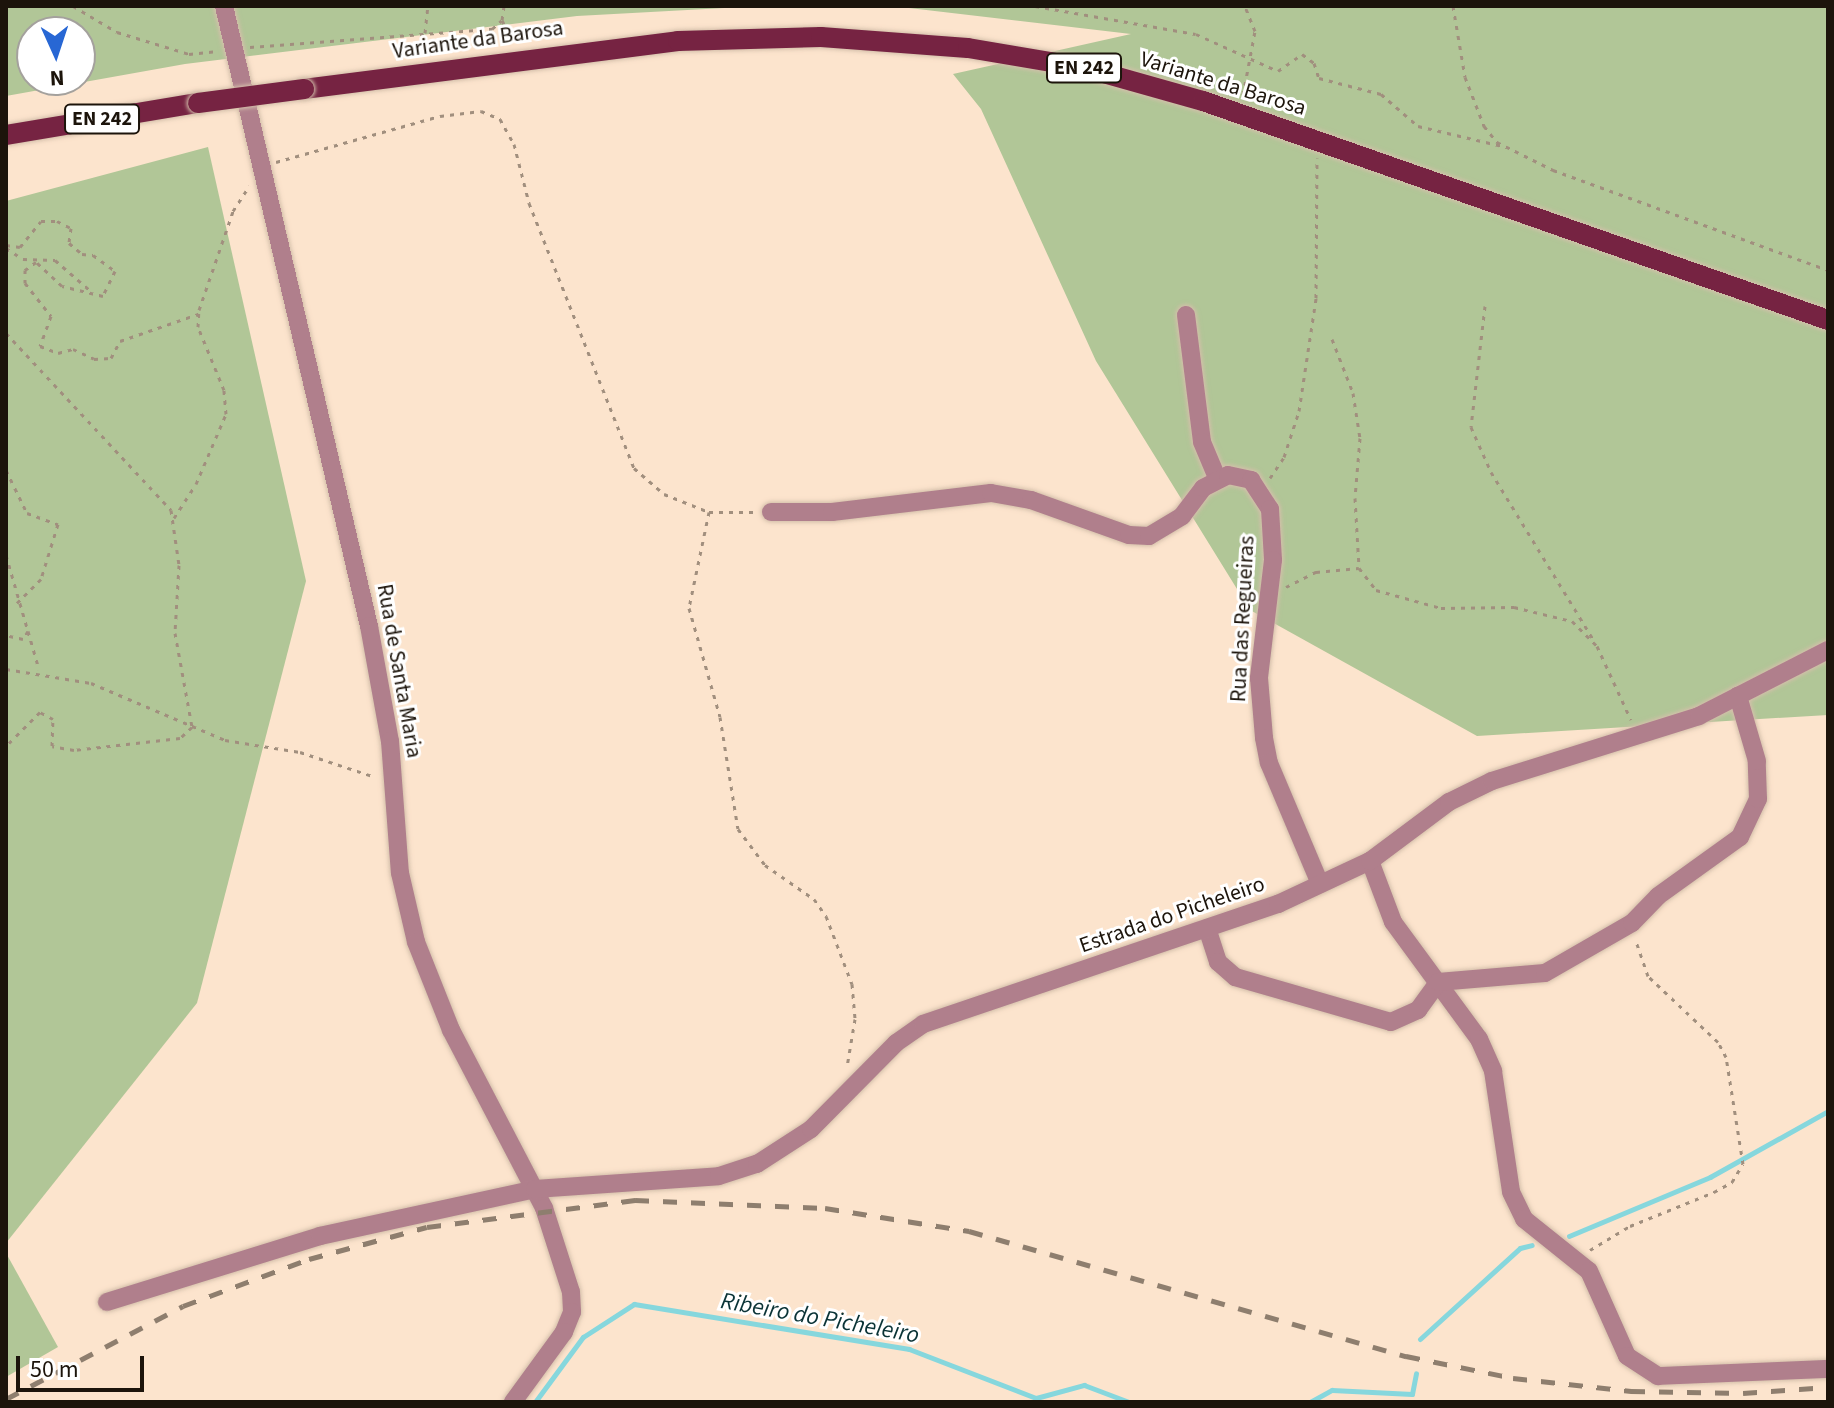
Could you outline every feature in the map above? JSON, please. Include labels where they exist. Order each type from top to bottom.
[{"type":"main road","name":"Variante da Barosa","points":[[6,135],[198,103],[639,44],[760,37],[876,39],[968,48],[1086,68],[1317,138],[1828,320]]},
{"type":"street","name":"Rua de Santa Maria","points":[[224,6],[369,626],[394,783],[400,873],[416,942],[451,1030],[535,1189],[571,1292],[572,1312],[558,1341],[513,1402]]},
{"type":"street","points":[[1186,315],[1202,442],[1218,480]]},
{"type":"street","points":[[771,512],[832,512],[991,493],[1031,500],[1129,535],[1149,536],[1165,531],[1203,488],[1228,475],[1251,480],[1262,490]]},
{"type":"street","name":"Rua das Regueiras","points":[[1262,490],[1270,509],[1273,560],[1259,678],[1264,738],[1269,763],[1320,884]]},
{"type":"street","name":"Estrada do Picheleiro","points":[[107,1302],[320,1236],[535,1189],[719,1176],[784,1150],[840,1105],[896,1043],[923,1024],[1207,928],[1320,884],[1370,861],[1449,802],[1492,781],[1638,738],[1738,696],[1828,650]]},
{"type":"street","points":[[1207,928],[1218,962],[1235,977],[1391,1022],[1418,1010],[1438,982],[1545,973],[1632,923],[1658,896],[1740,837],[1753,818],[1757,761],[1738,696]]},
{"type":"street","points":[[1370,861],[1393,922],[1479,1039],[1493,1071],[1511,1192],[1524,1219],[1589,1271],[1627,1356],[1658,1376],[1704,1378],[1828,1369]]},
{"type":"path","points":[[73,6],[117,32],[189,54],[492,29],[502,20],[504,6]]},
{"type":"path","points":[[425,33],[428,6]]},
{"type":"path","points":[[1035,6],[1196,34],[1253,56],[1278,71],[1302,54],[1314,63],[1319,78],[1381,94],[1418,126],[1507,147],[1553,170],[1828,270]]},
{"type":"path","points":[[1453,6],[1465,77],[1484,126],[1507,147]]},
{"type":"path","points":[[174,518],[196,484],[226,414],[224,390],[204,349],[198,313],[233,211],[262,164],[440,116],[481,111],[500,119],[514,144],[529,203],[634,468],[664,494],[709,512],[771,512]]},
{"type":"path","points":[[1262,490],[1284,457],[1299,411],[1316,298],[1317,138]]},
{"type":"path","points":[[6,246],[20,247],[41,221],[71,228],[69,243],[115,271],[103,296],[62,286],[36,262],[25,270],[25,283],[51,316],[40,346],[58,353],[73,349],[94,359],[111,358],[120,341],[198,313]]},
{"type":"path","points":[[6,246],[23,259],[55,260],[92,292]]},
{"type":"path","points":[[1485,306],[1471,427],[1491,472],[1533,532],[1597,646],[1638,738]]},
{"type":"path","points":[[6,333],[174,518],[179,565],[175,633],[192,727]]},
{"type":"path","points":[[1332,339],[1353,393],[1360,438],[1355,498],[1359,568],[1376,590],[1399,600],[1441,608],[1551,612],[1572,621],[1597,646]]},
{"type":"path","points":[[6,470],[27,513],[58,524],[41,579],[17,603]]},
{"type":"path","points":[[709,512],[691,583],[693,630],[720,717],[738,829],[765,865],[814,899],[842,953],[855,1019],[840,1105]]},
{"type":"path","points":[[6,555],[17,603],[39,671]]},
{"type":"path","points":[[1268,600],[1316,572],[1359,568]]},
{"type":"path","points":[[6,635],[23,639],[28,631]]},
{"type":"path","points":[[6,669],[39,671],[91,683],[225,740],[300,752],[394,783]]},
{"type":"path","points":[[6,746],[40,712],[53,719],[52,746],[74,750],[180,738],[192,727]]},
{"type":"path","points":[[1576,1258],[1630,1226],[1732,1182],[1743,1164],[1726,1057],[1718,1042],[1648,976],[1632,923]]},
{"type":"green space","points":[[6,6],[761,6],[577,16],[185,64],[96,80],[96,16],[16,16],[16,94],[6,96]]},
{"type":"green space","points":[[892,6],[1828,6],[1828,715],[1477,736],[1250,610],[1096,361],[981,109],[953,74],[1131,34]]},
{"type":"green space","points":[[208,147],[306,581],[197,1003],[6,1243],[6,201]]},
{"type":"green space","points":[[6,1253],[58,1347],[6,1377]]},
{"type":"waterway","name":"Ribeiro do Picheleiro","points":[[1569,1236],[1710,1177],[1828,1111]]},
{"type":"waterway","points":[[1420,1339],[1520,1248],[1532,1245]]},
{"type":"waterway","name":"Ribeiro do Picheleiro","points":[[535,1402],[583,1337],[634,1304],[909,1349],[1036,1398],[1084,1385],[1129,1402]]},
{"type":"waterway","name":"Ribeiro do Picheleiro","points":[[1310,1402],[1332,1390],[1412,1394],[1416,1373]]},
{"type":"railway","points":[[6,1399],[183,1306],[309,1259],[427,1227],[635,1200],[825,1208],[969,1231],[1406,1356],[1513,1378],[1631,1391],[1743,1393],[1828,1387]]}]
